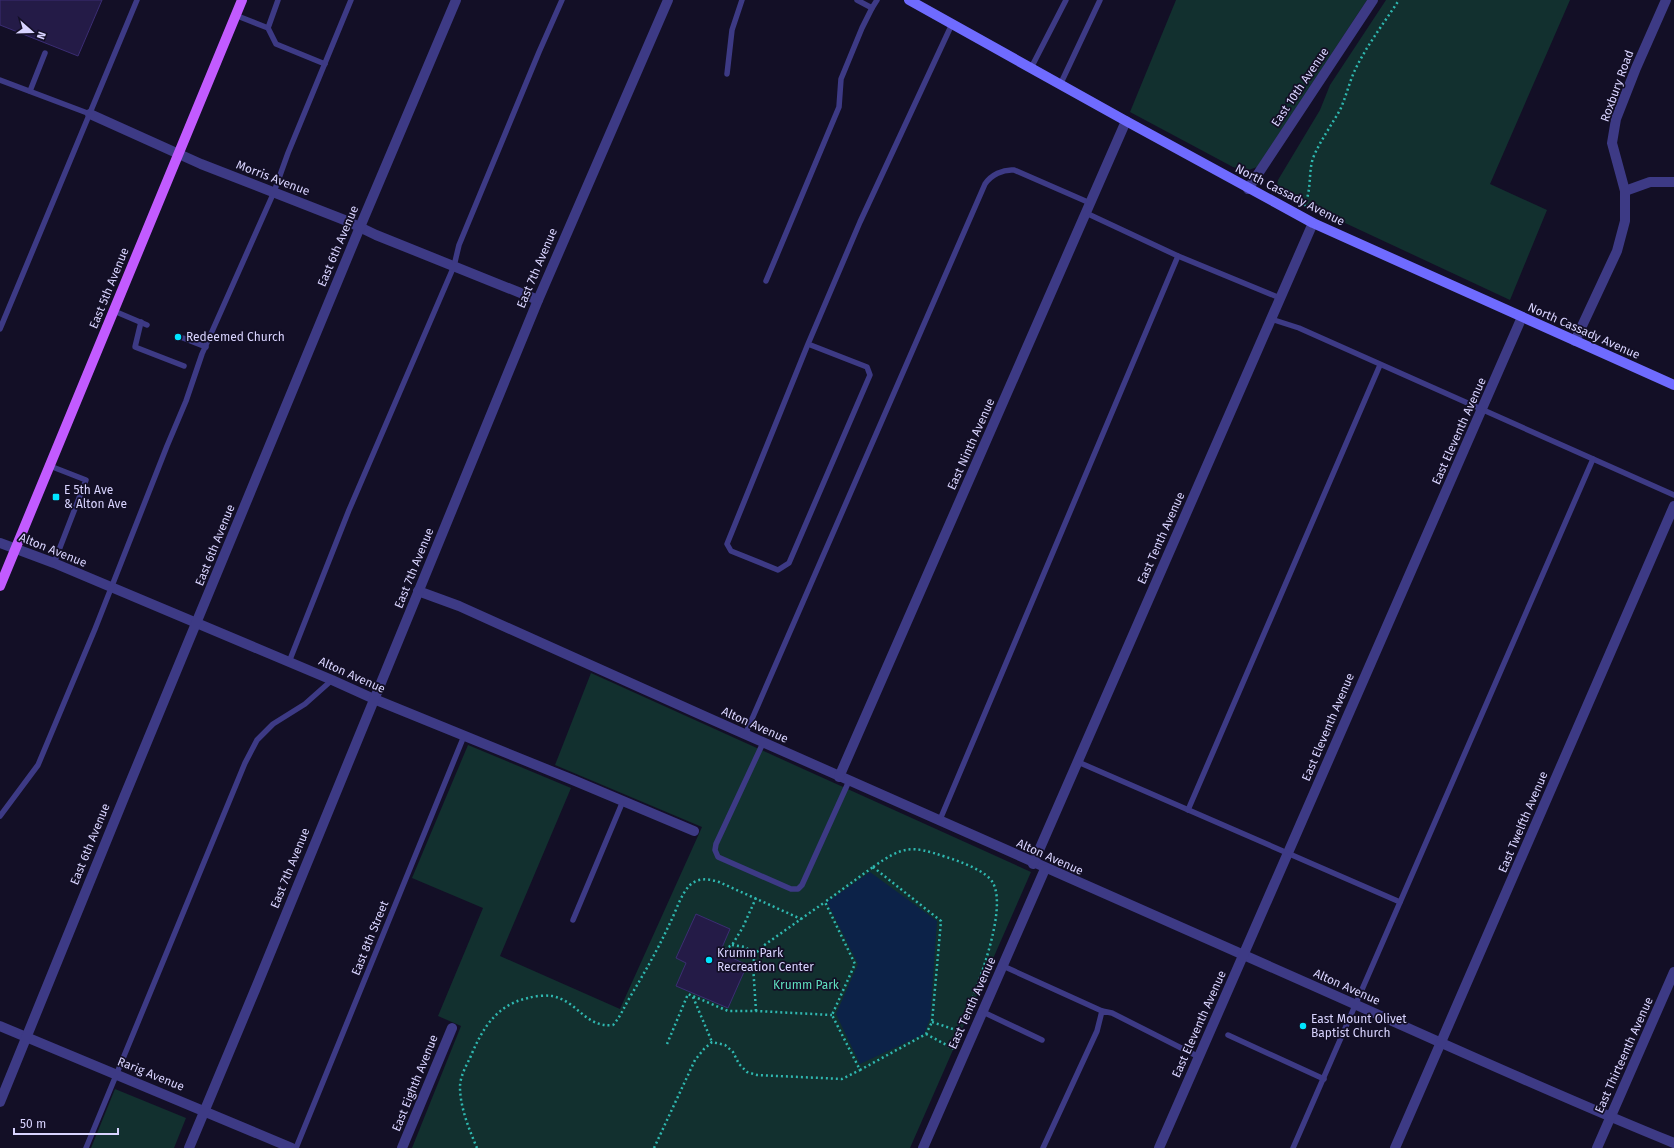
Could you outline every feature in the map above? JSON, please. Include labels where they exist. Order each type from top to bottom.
[{"type":"main road","name":"East 5th Avenue","points":[[0,586],[242,0]]},
{"type":"main road","name":"North Cassady Avenue","points":[[909,0],[1248,189],[1313,223],[1674,386]]},
{"type":"street","name":"East 6th Avenue","points":[[0,1102],[25,1037],[196,623],[456,0]]},
{"type":"street","name":"East 7th Avenue","points":[[189,1148],[538,300],[668,0]]},
{"type":"street","name":"East 10th Avenue","points":[[1248,189],[1373,0]]},
{"type":"street","name":"Roxbury Road","points":[[1575,341],[1617,251],[1625,221],[1625,191],[1612,143],[1616,119],[1636,68],[1666,0]]},
{"type":"street","name":"Morris Avenue","points":[[90,114],[178,154],[538,300]]},
{"type":"street","name":"East Ninth Avenue","points":[[840,777],[1126,121]]},
{"type":"street","points":[[1625,191],[1650,182],[1674,182]]},
{"type":"street","name":"East Tenth Avenue","points":[[1033,864],[1313,223]]},
{"type":"street","name":"East Eleventh Avenue","points":[[1159,1148],[1522,317]]},
{"type":"street","name":"East Twelfth Avenue","points":[[1395,1148],[1674,506]]},
{"type":"street","name":"Alton Avenue","points":[[0,543],[54,563],[374,699],[694,831]]},
{"type":"street","name":"Alton Avenue","points":[[418,591],[459,606],[1033,864],[1611,1118],[1674,1144]]},
{"type":"street","name":"East Tenth Avenue","points":[[923,1148],[1045,869]]},
{"type":"street","name":"East Thirteenth Avenue","points":[[1597,1148],[1674,972]]},
{"type":"street","name":"Rarig Avenue","points":[[0,1026],[292,1148]]},
{"type":"street","name":"East Eighth Avenue","points":[[402,1148],[452,1028]]},
{"type":"lane","points":[[0,329],[137,0]]},
{"type":"lane","points":[[268,28],[278,0]]},
{"type":"lane","points":[[0,816],[38,765],[95,629],[206,347],[274,192],[288,153],[350,0]]},
{"type":"lane","points":[[289,662],[349,510],[454,266],[459,245],[538,52],[562,0]]},
{"type":"lane","points":[[727,74],[732,30],[742,0]]},
{"type":"lane","points":[[857,0],[872,8]]},
{"type":"lane","points":[[766,281],[839,107],[841,79],[862,28],[877,0]]},
{"type":"lane","points":[[1031,68],[1066,0]]},
{"type":"lane","points":[[1060,85],[1100,0]]},
{"type":"lane","points":[[235,15],[268,28],[276,44],[325,64]]},
{"type":"lane","points":[[808,344],[867,367],[870,375],[789,563],[778,570],[731,551],[727,544],[808,344],[860,222],[952,24]]},
{"type":"lane","points":[[30,91],[45,53]]},
{"type":"lane","name":"Morris Avenue","points":[[0,80],[90,114]]},
{"type":"lane","points":[[745,735],[985,184],[993,175],[1010,170],[1018,170],[1090,203]]},
{"type":"lane","points":[[1086,213],[1178,256],[1280,298]]},
{"type":"lane","points":[[939,822],[1178,256]]},
{"type":"lane","points":[[114,311],[147,324]]},
{"type":"lane","points":[[1271,319],[1299,328],[1674,495]]},
{"type":"lane","points":[[141,322],[135,347],[184,366]]},
{"type":"lane","points":[[182,338],[206,347]]},
{"type":"lane","points":[[1188,810],[1380,365]]},
{"type":"lane","points":[[1293,1148],[1593,458]]},
{"type":"lane","points":[[50,466],[86,480],[54,563]]},
{"type":"lane","points":[[86,1148],[115,1074],[245,763],[257,740],[273,724],[305,704],[332,680]]},
{"type":"lane","name":"East 8th Street","points":[[296,1148],[464,736]]},
{"type":"lane","points":[[763,743],[716,844],[715,850],[718,857],[791,888],[798,889],[802,885],[849,781]]},
{"type":"lane","points":[[1078,762],[1400,902]]},
{"type":"lane","points":[[573,920],[623,801]]},
{"type":"lane","points":[[1003,966],[1102,1011],[1112,1013],[1199,1057]]},
{"type":"lane","points":[[1043,1148],[1096,1031],[1102,1011]]},
{"type":"lane","points":[[982,1012],[1042,1040]]},
{"type":"lane","points":[[1228,1035],[1324,1079]]},
{"type":"path","points":[[1303,209],[1309,190],[1312,160],[1317,148],[1340,108],[1354,71],[1399,0]]},
{"type":"path","points":[[756,1011],[753,965],[755,954],[763,946],[889,856],[906,849],[924,849],[981,872],[993,882],[997,896],[997,912],[984,969],[964,1021]]},
{"type":"path","points":[[712,1042],[724,1045],[733,1052],[739,1064],[747,1072],[757,1075],[842,1079],[926,1034],[932,1022],[941,921],[873,867]]},
{"type":"path","points":[[477,1148],[462,1101],[460,1085],[474,1047],[493,1018],[504,1007],[517,1000],[535,996],[551,996],[563,999],[593,1023],[603,1026],[613,1025],[620,1017],[628,1000],[656,954],[683,896],[690,885],[698,880],[709,879],[719,882],[801,919]]},
{"type":"path","points":[[720,952],[732,945],[743,927],[756,898]]},
{"type":"path","points":[[824,902],[855,964],[832,1015]]},
{"type":"path","points":[[732,945],[745,947],[755,954]]},
{"type":"path","points":[[667,1044],[688,994],[728,1011],[832,1015]]},
{"type":"path","points":[[693,997],[712,1042]]},
{"type":"path","points":[[832,1015],[860,1070]]},
{"type":"path","points":[[932,1022],[964,1032],[964,1026]]},
{"type":"path","points":[[926,1034],[964,1055]]},
{"type":"path","points":[[654,1148],[695,1060],[712,1042]]},
{"type":"green space","points":[[1176,0],[1367,0],[1257,167],[1246,171],[1233,167],[1130,112]]},
{"type":"green space","points":[[1386,0],[1570,0],[1490,184],[1547,210],[1510,300],[1283,194],[1277,186],[1278,180],[1320,110],[1330,85]]},
{"type":"green space","name":"Krumm Park","points":[[591,673],[1031,872],[910,1148],[412,1148],[461,1026],[438,1016],[483,908],[412,878],[468,745],[571,788],[500,956],[620,1009],[702,827],[555,765]]},
{"type":"green space","points":[[115,1089],[186,1118],[174,1148],[91,1148]]},
{"type":"water","points":[[870,872],[937,921],[930,1019],[924,1034],[860,1064],[836,1014],[858,964],[827,902]]},
{"type":"building","points":[[0,0],[102,0],[78,56],[0,25]]},
{"type":"building","name":"Krumm Park Recreation Center","points":[[696,914],[730,929],[720,952],[747,965],[728,1008],[676,986],[686,963],[676,958]]},
{"type":"place","name":"Redeemed Church","points":[[178,337]]},
{"type":"place","name":"E 5th Ave & Alton Ave","points":[[56,497]]},
{"type":"place","name":"Krumm Park Recreation Center","points":[[709,960]]},
{"type":"place","name":"East Mount Olivet Baptist Church","points":[[1303,1026]]}]
